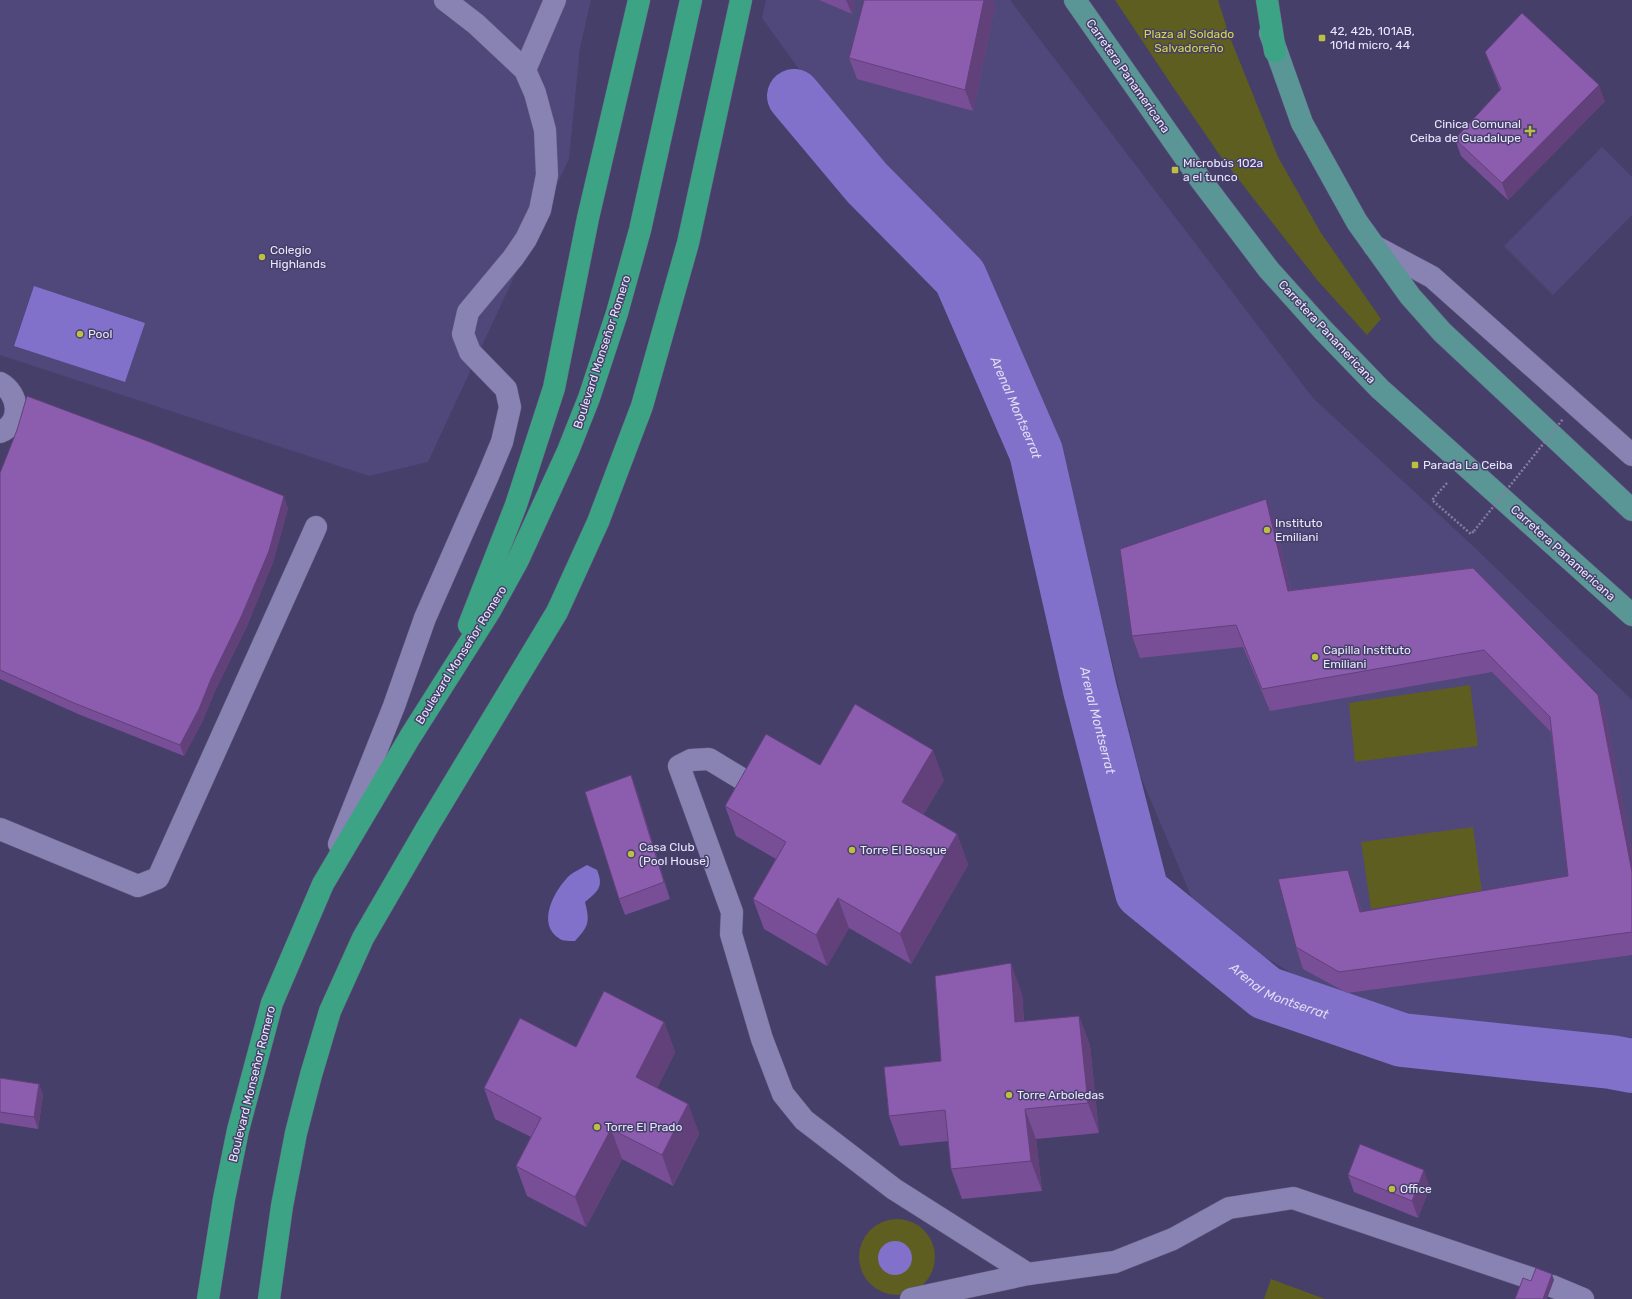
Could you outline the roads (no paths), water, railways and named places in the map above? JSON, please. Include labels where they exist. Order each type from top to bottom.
[{"type":"highway","points":[[446,680],[516,505],[554,388],[588,218],[639,0]]},
{"type":"highway","name":"Boulevard Monseñor Romero","points":[[208,1299],[224,1199],[238,1130],[272,1003],[323,884],[410,737],[491,609],[518,560],[545,503],[589,398],[617,313],[640,230],[692,0]]},
{"type":"highway","points":[[269,1299],[282,1206],[296,1133],[330,1011],[363,938],[556,612],[598,522],[642,406],[688,243],[741,0]]},
{"type":"highway","points":[[1267,0],[1275,51]]},
{"type":"main road","name":"Carretera Panamericana","points":[[1075,0],[1200,178],[1269,270],[1323,330],[1380,389],[1632,615]]},
{"type":"main road","points":[[1260,0],[1275,51],[1302,123],[1357,222],[1410,296],[1442,332],[1632,510]]},
{"type":"street","points":[[323,884],[394,706],[425,618],[502,442],[510,407],[506,389],[470,352],[463,334],[468,312],[513,258],[526,239],[540,210],[547,174],[545,130],[525,70],[476,24],[445,0]]},
{"type":"street","points":[[525,70],[556,1]]},
{"type":"street","points":[[1374,246],[1432,277],[1632,455]]},
{"type":"street","points":[[0,383],[11,392],[16,406],[13,421],[8,427],[0,432]]},
{"type":"street","points":[[0,829],[138,886],[158,878],[316,527]]},
{"type":"street","points":[[742,779],[709,759],[691,760],[679,766],[732,912],[731,934],[762,1039],[783,1094],[804,1120],[894,1189],[1028,1274]]},
{"type":"street","points":[[911,1299],[1028,1274],[1115,1262],[1173,1239],[1229,1208],[1293,1198],[1544,1283],[1583,1299]]},
{"type":"waterway","name":"Arenal Montserrat","points":[[794,96],[867,183],[960,277],[1036,452],[1090,690],[1142,892],[1266,993],[1402,1040],[1611,1062],[1632,1066]]},
{"type":"place","name":"42, 42b, 101AB, 101d micro, 44","points":[[1322,38]]},
{"type":"place","name":"Cinica Comunal Ceiba de Guadalupe","points":[[1530,131]]},
{"type":"place","name":"Microbús 102a a el tunco","points":[[1175,170]]},
{"type":"place","name":"Colegio Highlands","points":[[262,257]]},
{"type":"place","name":"Pool","points":[[80,334]]},
{"type":"place","name":"Parada La Ceiba","points":[[1415,465]]},
{"type":"place","name":"Instituto Emiliani","points":[[1267,530]]},
{"type":"place","name":"Capilla Instituto Emiliani","points":[[1315,657]]},
{"type":"place","name":"Torre El Bosque","points":[[852,850]]},
{"type":"place","name":"Casa Club (Pool House)","points":[[631,854]]},
{"type":"place","name":"Torre Arboledas","points":[[1009,1095]]},
{"type":"place","name":"Torre El Prado","points":[[597,1127]]},
{"type":"place","name":"Office","points":[[1392,1189]]},
{"type":"park label","name":"Plaza al Soldado Salvadoreño","points":[[1189,41]]}]
